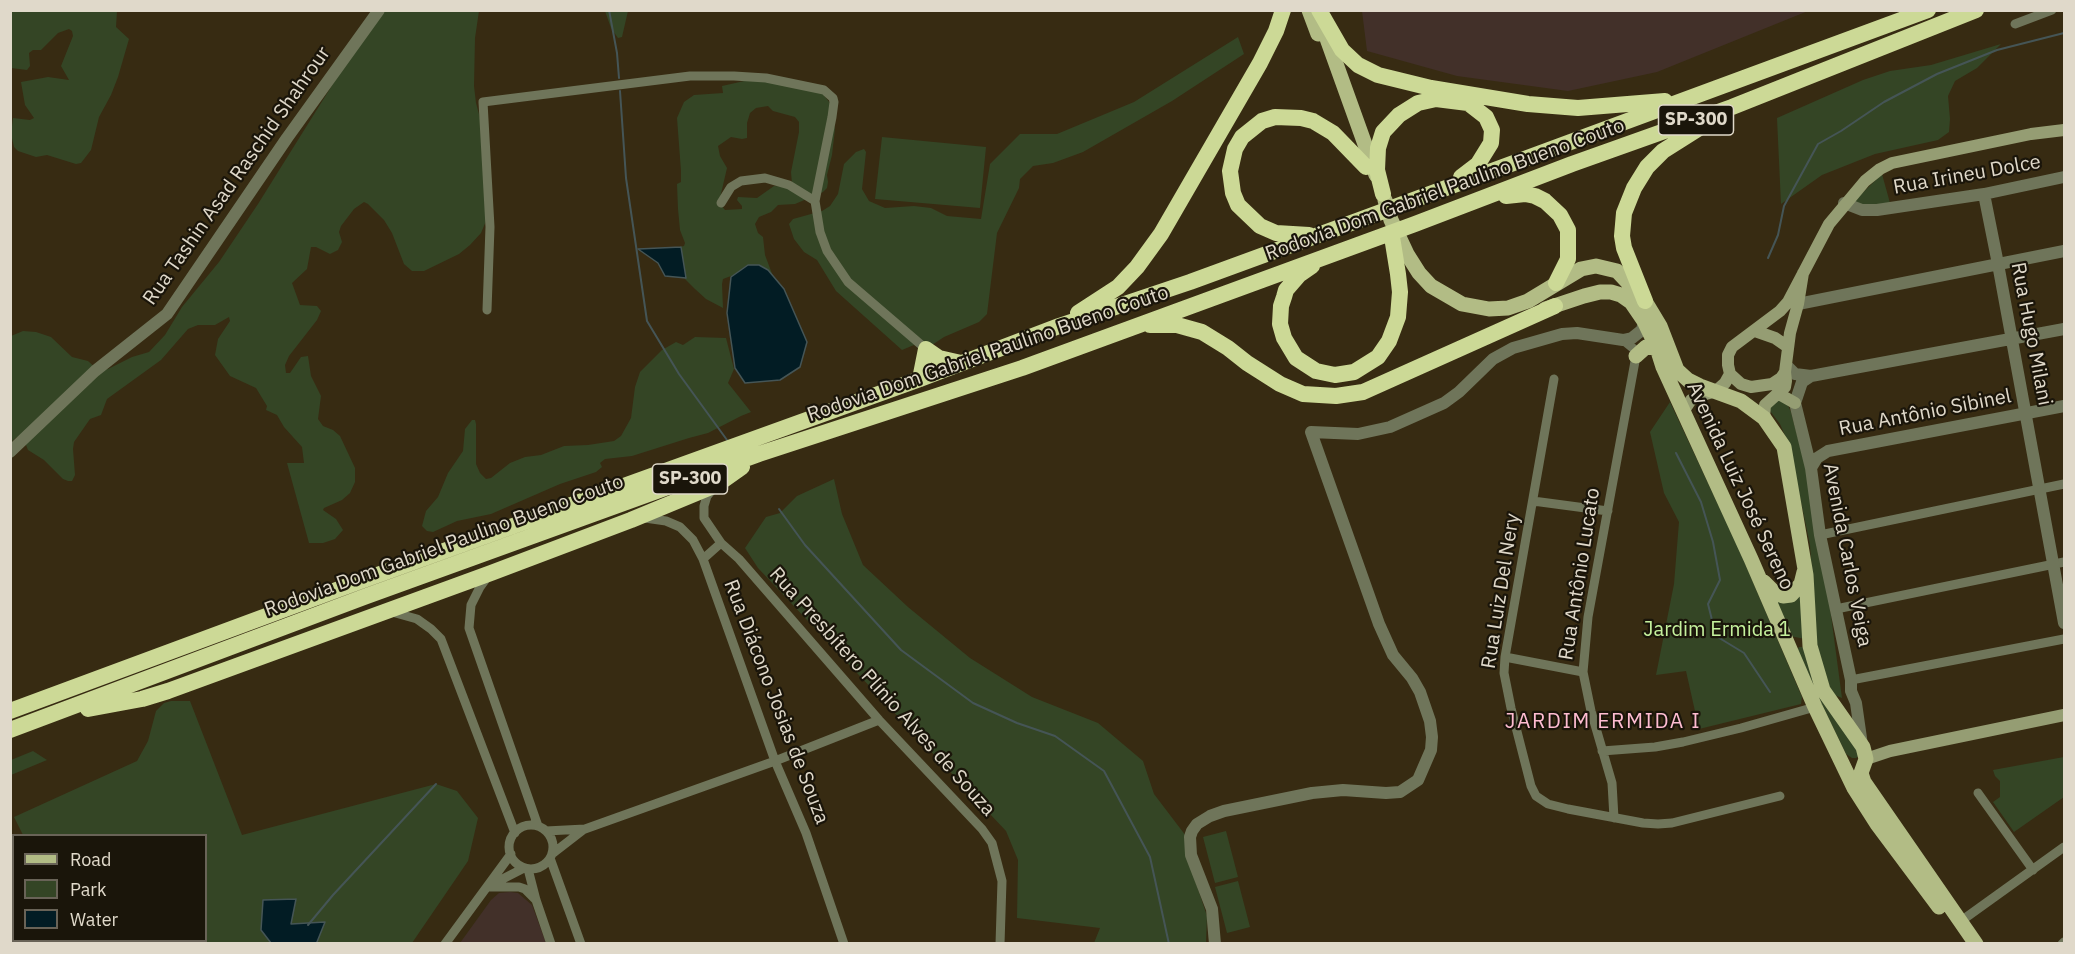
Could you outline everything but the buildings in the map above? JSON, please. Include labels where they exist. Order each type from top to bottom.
[{"type":"highway","points":[[1059,326],[1118,286],[1137,267],[1161,234],[1260,63],[1276,31],[1283,10]]},
{"type":"highway","points":[[1318,10],[1342,50],[1358,65],[1378,75],[1431,88],[1528,104],[1578,108],[1690,98]]},
{"type":"highway","name":"Rodovia Dom Gabriel Paulino Bueno Couto","points":[[10,711],[358,582],[920,379],[1059,326],[1190,282],[1928,10]]},
{"type":"highway","name":"Rodovia Dom Gabriel Paulino Bueno Couto","points":[[10,730],[364,597],[759,454],[1022,368],[1732,107],[1976,10]]},
{"type":"highway","points":[[1383,194],[1377,170],[1378,148],[1383,132],[1399,115],[1418,103],[1436,99],[1468,103],[1486,117],[1492,130],[1491,143],[1478,164],[1449,186]]},
{"type":"highway","points":[[1645,301],[1623,242],[1622,223],[1627,204],[1647,167],[1664,151],[1732,107]]},
{"type":"highway","points":[[1315,236],[1276,233],[1260,226],[1238,205],[1233,193],[1230,171],[1235,149],[1242,137],[1262,121],[1275,117],[1301,118],[1313,121],[1333,133],[1366,167]]},
{"type":"highway","points":[[1458,207],[1525,194],[1545,201],[1560,215],[1569,230],[1568,259],[1556,283]]},
{"type":"highway","points":[[1326,256],[1299,275],[1286,290],[1281,306],[1280,324],[1287,345],[1296,358],[1316,371],[1335,375],[1354,372],[1365,367],[1378,357],[1389,340],[1398,317],[1400,292],[1392,237]]},
{"type":"highway","points":[[1120,331],[1156,324],[1177,325],[1202,332],[1281,384],[1303,393],[1336,396],[1364,392],[1555,306]]},
{"type":"highway","points":[[920,379],[926,349],[939,358],[962,363]]},
{"type":"highway","points":[[10,737],[90,708],[142,699],[168,691],[491,573],[718,484],[759,454]]},
{"type":"main road","name":"Avenida Luiz José Sereno","points":[[1309,10],[1392,237],[1417,278],[1452,308],[1478,316],[1499,318],[1519,316],[1600,292],[1621,295],[1631,302],[1644,321],[1657,348],[1662,368],[1854,788],[1961,921],[1976,944]]},
{"type":"main road","name":"Avenida Luiz José Sereno","points":[[1318,10],[1391,220],[1413,266],[1431,286],[1458,303],[1489,309],[1508,308],[1528,301],[1581,269],[1606,267],[1617,272],[1645,301],[1660,326],[1677,370],[1688,380],[1741,400],[1764,418],[1784,447],[1806,575],[1810,646],[1823,690],[1864,753],[1861,773],[1882,820],[1966,944]]},
{"type":"main road","points":[[1786,369],[1781,378],[1772,384],[1760,387],[1741,384],[1730,374],[1728,355],[1732,347],[1780,311],[1788,302],[1829,224],[1844,203],[1865,181],[1880,169],[1893,163],[2031,134],[2064,130]]},
{"type":"main road","points":[[1764,418],[1766,405],[1769,400],[1779,394],[1786,381],[1790,333],[1803,273]]},
{"type":"main road","points":[[1755,331],[1776,339],[1788,347]]},
{"type":"main road","points":[[1636,356],[1646,347],[1657,348]]},
{"type":"main road","points":[[1683,412],[1691,400],[1716,391],[1725,383],[1730,374]]},
{"type":"main road","points":[[1779,394],[1795,403]]},
{"type":"main road","points":[[1758,575],[1775,593],[1783,596],[1791,595],[1801,584],[1804,570],[1803,558]]},
{"type":"main road","points":[[1791,649],[1795,643],[1802,641],[1810,646]]},
{"type":"main road","points":[[1844,764],[1854,765],[1864,753],[1890,751],[2064,715]]},
{"type":"street","name":"Rua Tashin Asad Raschid Shahrour","points":[[10,452],[95,371],[168,314],[287,138],[379,10]]},
{"type":"street","points":[[2015,24],[2052,10]]},
{"type":"street","points":[[487,310],[489,227],[483,102],[713,75],[766,78],[824,90],[832,98],[834,108],[815,201],[817,220],[828,251],[848,282],[926,349]]},
{"type":"street","name":"Rua Irineu Dolce","points":[[1844,203],[1862,210],[1877,210],[1984,194],[2064,177]]},
{"type":"street","points":[[721,203],[731,187],[741,181],[765,178],[789,185],[815,201]]},
{"type":"street","name":"Rua Hugo Milani","points":[[1984,194],[2039,489],[2059,563],[2064,623]]},
{"type":"street","points":[[1798,304],[2064,251]]},
{"type":"street","points":[[1215,944],[1212,909],[1191,855],[1190,837],[1197,824],[1210,816],[1224,812],[1312,793],[1343,790],[1400,792],[1418,780],[1431,750],[1430,722],[1420,692],[1393,655],[1379,624],[1311,432],[1358,434],[1390,427],[1444,404],[1502,352],[1548,337],[1576,333],[1623,340],[1638,335],[1644,321]]},
{"type":"street","points":[[1786,369],[1795,374],[1811,376],[2064,329]]},
{"type":"street","points":[[1623,340],[1634,350],[1636,356]]},
{"type":"street","name":"Rua Antônio Lucato","points":[[1614,818],[1612,783],[1591,711],[1583,672],[1588,617],[1636,356]]},
{"type":"street","points":[[1795,403],[1802,382],[1811,376]]},
{"type":"street","name":"Rua Luiz Del Nery","points":[[1554,379],[1504,673],[1531,786],[1536,796],[1548,804],[1614,818]]},
{"type":"street","name":"Avenida Carlos Veiga","points":[[1795,403],[1811,468],[1820,535],[1856,703],[1864,753]]},
{"type":"street","name":"Rua Antônio Sibinel","points":[[1828,451],[2064,406]]},
{"type":"street","points":[[1805,439],[1812,445],[1828,451]]},
{"type":"street","points":[[1811,468],[1817,458],[1828,451]]},
{"type":"street","name":"Rua Presbítero Plínio Alves de Souza","points":[[718,484],[706,496],[704,518],[721,543],[739,560],[879,720],[982,829],[992,843],[1002,881],[1000,944]]},
{"type":"street","points":[[1820,535],[2064,484]]},
{"type":"street","points":[[1533,501],[1608,511]]},
{"type":"street","name":"Rua Diácono Josias de Souza","points":[[631,520],[651,518],[680,527],[693,540],[703,559],[775,760],[806,833],[844,944]]},
{"type":"street","points":[[703,559],[721,543]]},
{"type":"street","points":[[1836,609],[2059,563]]},
{"type":"street","points":[[491,573],[480,587],[471,605],[469,628],[542,829],[553,844],[551,856],[581,944]]},
{"type":"street","points":[[372,615],[391,612],[417,619],[441,639],[515,833]]},
{"type":"street","points":[[1837,711],[1848,701],[1851,686],[2064,639]]},
{"type":"street","points":[[1505,657],[1583,672]]},
{"type":"street","points":[[1602,751],[1683,742],[1741,729],[1815,707]]},
{"type":"street","points":[[487,887],[526,868],[539,868],[585,829],[879,720]]},
{"type":"street","points":[[1978,793],[2032,870]]},
{"type":"street","points":[[1614,818],[1643,823],[1672,823],[1780,796]]},
{"type":"street","points":[[551,944],[526,868],[518,864],[511,854],[510,844],[515,833],[523,827],[585,829]]},
{"type":"street","points":[[1961,921],[2064,847]]},
{"type":"street","points":[[446,944],[511,854]]},
{"type":"street","points":[[487,887],[519,887],[525,889],[536,900]]},
{"type":"shaded area","points":[[1362,10],[1808,11],[1657,72],[1568,91],[1457,76],[1367,51]]},
{"type":"shaded area","points":[[499,893],[518,893],[532,905],[546,943],[460,943],[491,900]]},
{"type":"green space","points":[[10,11],[117,11],[116,27],[129,39],[118,77],[99,117],[91,150],[81,163],[76,164],[47,155],[36,157],[18,151],[14,147],[11,134],[13,118],[30,120],[34,118],[25,105],[21,82],[48,77],[69,80],[61,66],[73,36],[69,29],[58,33],[41,50],[33,50],[29,53],[30,66],[27,70],[11,68]]},
{"type":"green space","points":[[384,11],[479,11],[475,38],[474,86],[486,140],[486,221],[481,233],[459,254],[424,271],[412,271],[404,264],[392,233],[384,220],[364,202],[354,209],[341,226],[339,232],[342,242],[338,250],[330,254],[311,247],[307,269],[292,283],[300,305],[317,306],[321,311],[317,320],[289,356],[285,365],[286,373],[290,373],[301,357],[308,356],[311,376],[321,396],[318,419],[323,426],[340,436],[355,468],[355,482],[350,493],[323,510],[336,519],[343,530],[335,539],[323,543],[309,543],[287,463],[304,463],[302,447],[284,427],[277,415],[266,410],[267,406],[256,388],[230,376],[215,355],[218,339],[230,321],[229,317],[215,325],[198,325],[188,329],[161,360],[107,399],[101,415],[90,419],[74,442],[75,475],[72,481],[63,479],[44,460],[28,450],[26,436],[17,437],[11,442],[11,336],[23,331],[51,337],[72,357],[88,361],[98,370],[108,369],[132,357],[149,352],[165,335],[182,307],[219,262],[341,71]]},
{"type":"green space","points":[[605,11],[628,11],[622,37],[618,38],[611,28]]},
{"type":"green space","points":[[1238,37],[1244,54],[1172,101],[1083,152],[1053,163],[1033,166],[1020,179],[1019,188],[997,233],[987,314],[979,322],[944,337],[923,351],[914,345],[902,350],[836,291],[817,260],[804,252],[794,239],[789,224],[793,219],[822,211],[830,206],[838,194],[844,164],[856,152],[864,149],[866,152],[862,189],[869,201],[885,208],[914,206],[931,208],[947,216],[981,219],[990,164],[1020,134],[1057,134],[1134,102]]},
{"type":"green space","points":[[2001,44],[1977,68],[1955,81],[1948,96],[1949,132],[1938,140],[1875,154],[1822,175],[1781,204],[1777,118],[1863,80],[1890,71],[1931,65]]},
{"type":"green space","points":[[762,77],[822,93],[830,103],[835,129],[827,188],[795,204],[778,205],[771,212],[759,217],[755,224],[758,233],[763,237],[765,255],[774,279],[731,276],[723,279],[723,308],[706,299],[695,289],[685,279],[679,267],[679,247],[684,246],[685,243],[680,230],[677,184],[681,182],[681,171],[677,118],[684,102],[694,95],[723,93],[722,86]],"holes":[[[768,106],[773,111],[795,117],[799,122],[791,172],[792,184],[788,187],[774,186],[757,198],[738,197],[737,200],[742,209],[725,210],[720,198],[727,168],[720,156],[718,146],[731,137],[747,138],[747,123],[750,113],[756,108]]]},
{"type":"green space","points":[[882,137],[986,147],[980,208],[875,199]]},
{"type":"green space","points":[[1882,174],[1890,203],[1863,206],[1852,203]]},
{"type":"green space","points":[[695,337],[726,338],[734,369],[728,383],[751,412],[708,433],[632,456],[605,459],[600,463],[602,467],[596,472],[560,484],[491,514],[457,521],[433,532],[427,531],[422,526],[426,511],[438,497],[448,473],[463,451],[465,429],[472,420],[475,420],[476,424],[476,464],[486,479],[491,478],[510,463],[525,457],[541,455],[564,446],[614,441],[621,436],[631,418],[635,387],[640,372],[662,350],[676,342],[683,345]]},
{"type":"green space","points":[[1779,399],[1786,401],[1791,412],[1806,469],[1828,593],[1842,698],[1832,694],[1817,648],[1810,545],[1789,445],[1780,424],[1770,411],[1770,407]]},
{"type":"green space","name":"Jardim Ermida 1","points":[[1670,402],[1739,549],[1802,697],[1801,704],[1699,729],[1686,671],[1656,675],[1674,584],[1679,522],[1664,493],[1650,432]]},
{"type":"green space","points":[[834,479],[842,514],[863,565],[908,607],[970,658],[1032,697],[1098,723],[1143,761],[1154,794],[1189,840],[1188,859],[1207,916],[1206,943],[1094,943],[1100,928],[1017,918],[1018,860],[1006,831],[758,568],[745,548],[766,517],[780,513],[797,496]]},
{"type":"green space","points":[[1804,588],[1805,639],[1790,636],[1770,593]]},
{"type":"green space","points":[[1799,647],[1805,650],[1859,747],[1859,756],[1856,758],[1846,754],[1797,651]]},
{"type":"green space","points":[[190,701],[242,835],[436,784],[457,791],[478,818],[468,861],[412,943],[73,944],[72,942],[207,942],[207,834],[22,834],[14,817],[137,761],[148,741],[156,711],[164,703]]},
{"type":"green space","points":[[33,751],[47,760],[11,775],[11,760]]},
{"type":"green space","points":[[2064,757],[2064,797],[2014,832],[1993,802],[2000,797],[2000,781],[1993,770]]},
{"type":"green space","points":[[1226,831],[1238,877],[1215,883],[1203,837]]},
{"type":"green space","points":[[1238,881],[1250,927],[1227,933],[1215,887]]},
{"type":"water","points":[[681,247],[686,278],[665,276],[658,263],[638,249]]},
{"type":"water","points":[[748,265],[759,265],[768,270],[784,289],[807,342],[800,367],[780,380],[745,383],[735,368],[727,313],[731,277]]},
{"type":"water","points":[[296,899],[291,924],[325,922],[317,942],[315,944],[271,943],[261,930],[263,900]]},
{"type":"waterway","points":[[609,10],[619,78]]},
{"type":"waterway","points":[[1768,258],[1778,235],[1784,206],[1818,144],[1884,102],[1937,74],[1997,50],[2064,33]]},
{"type":"waterway","points":[[620,91],[626,178],[647,321],[679,374],[727,440]]},
{"type":"waterway","points":[[1676,453],[1701,502],[1713,542],[1720,580],[1708,604],[1716,636],[1744,653],[1770,692]]},
{"type":"waterway","points":[[779,509],[805,545],[901,650],[973,703],[1017,723],[1055,736],[1104,771],[1150,857],[1169,944]]},
{"type":"waterway","points":[[308,925],[436,784]]},
{"type":"district","name":"JARDIM ERMIDA I","points":[[1603,722]]}]
